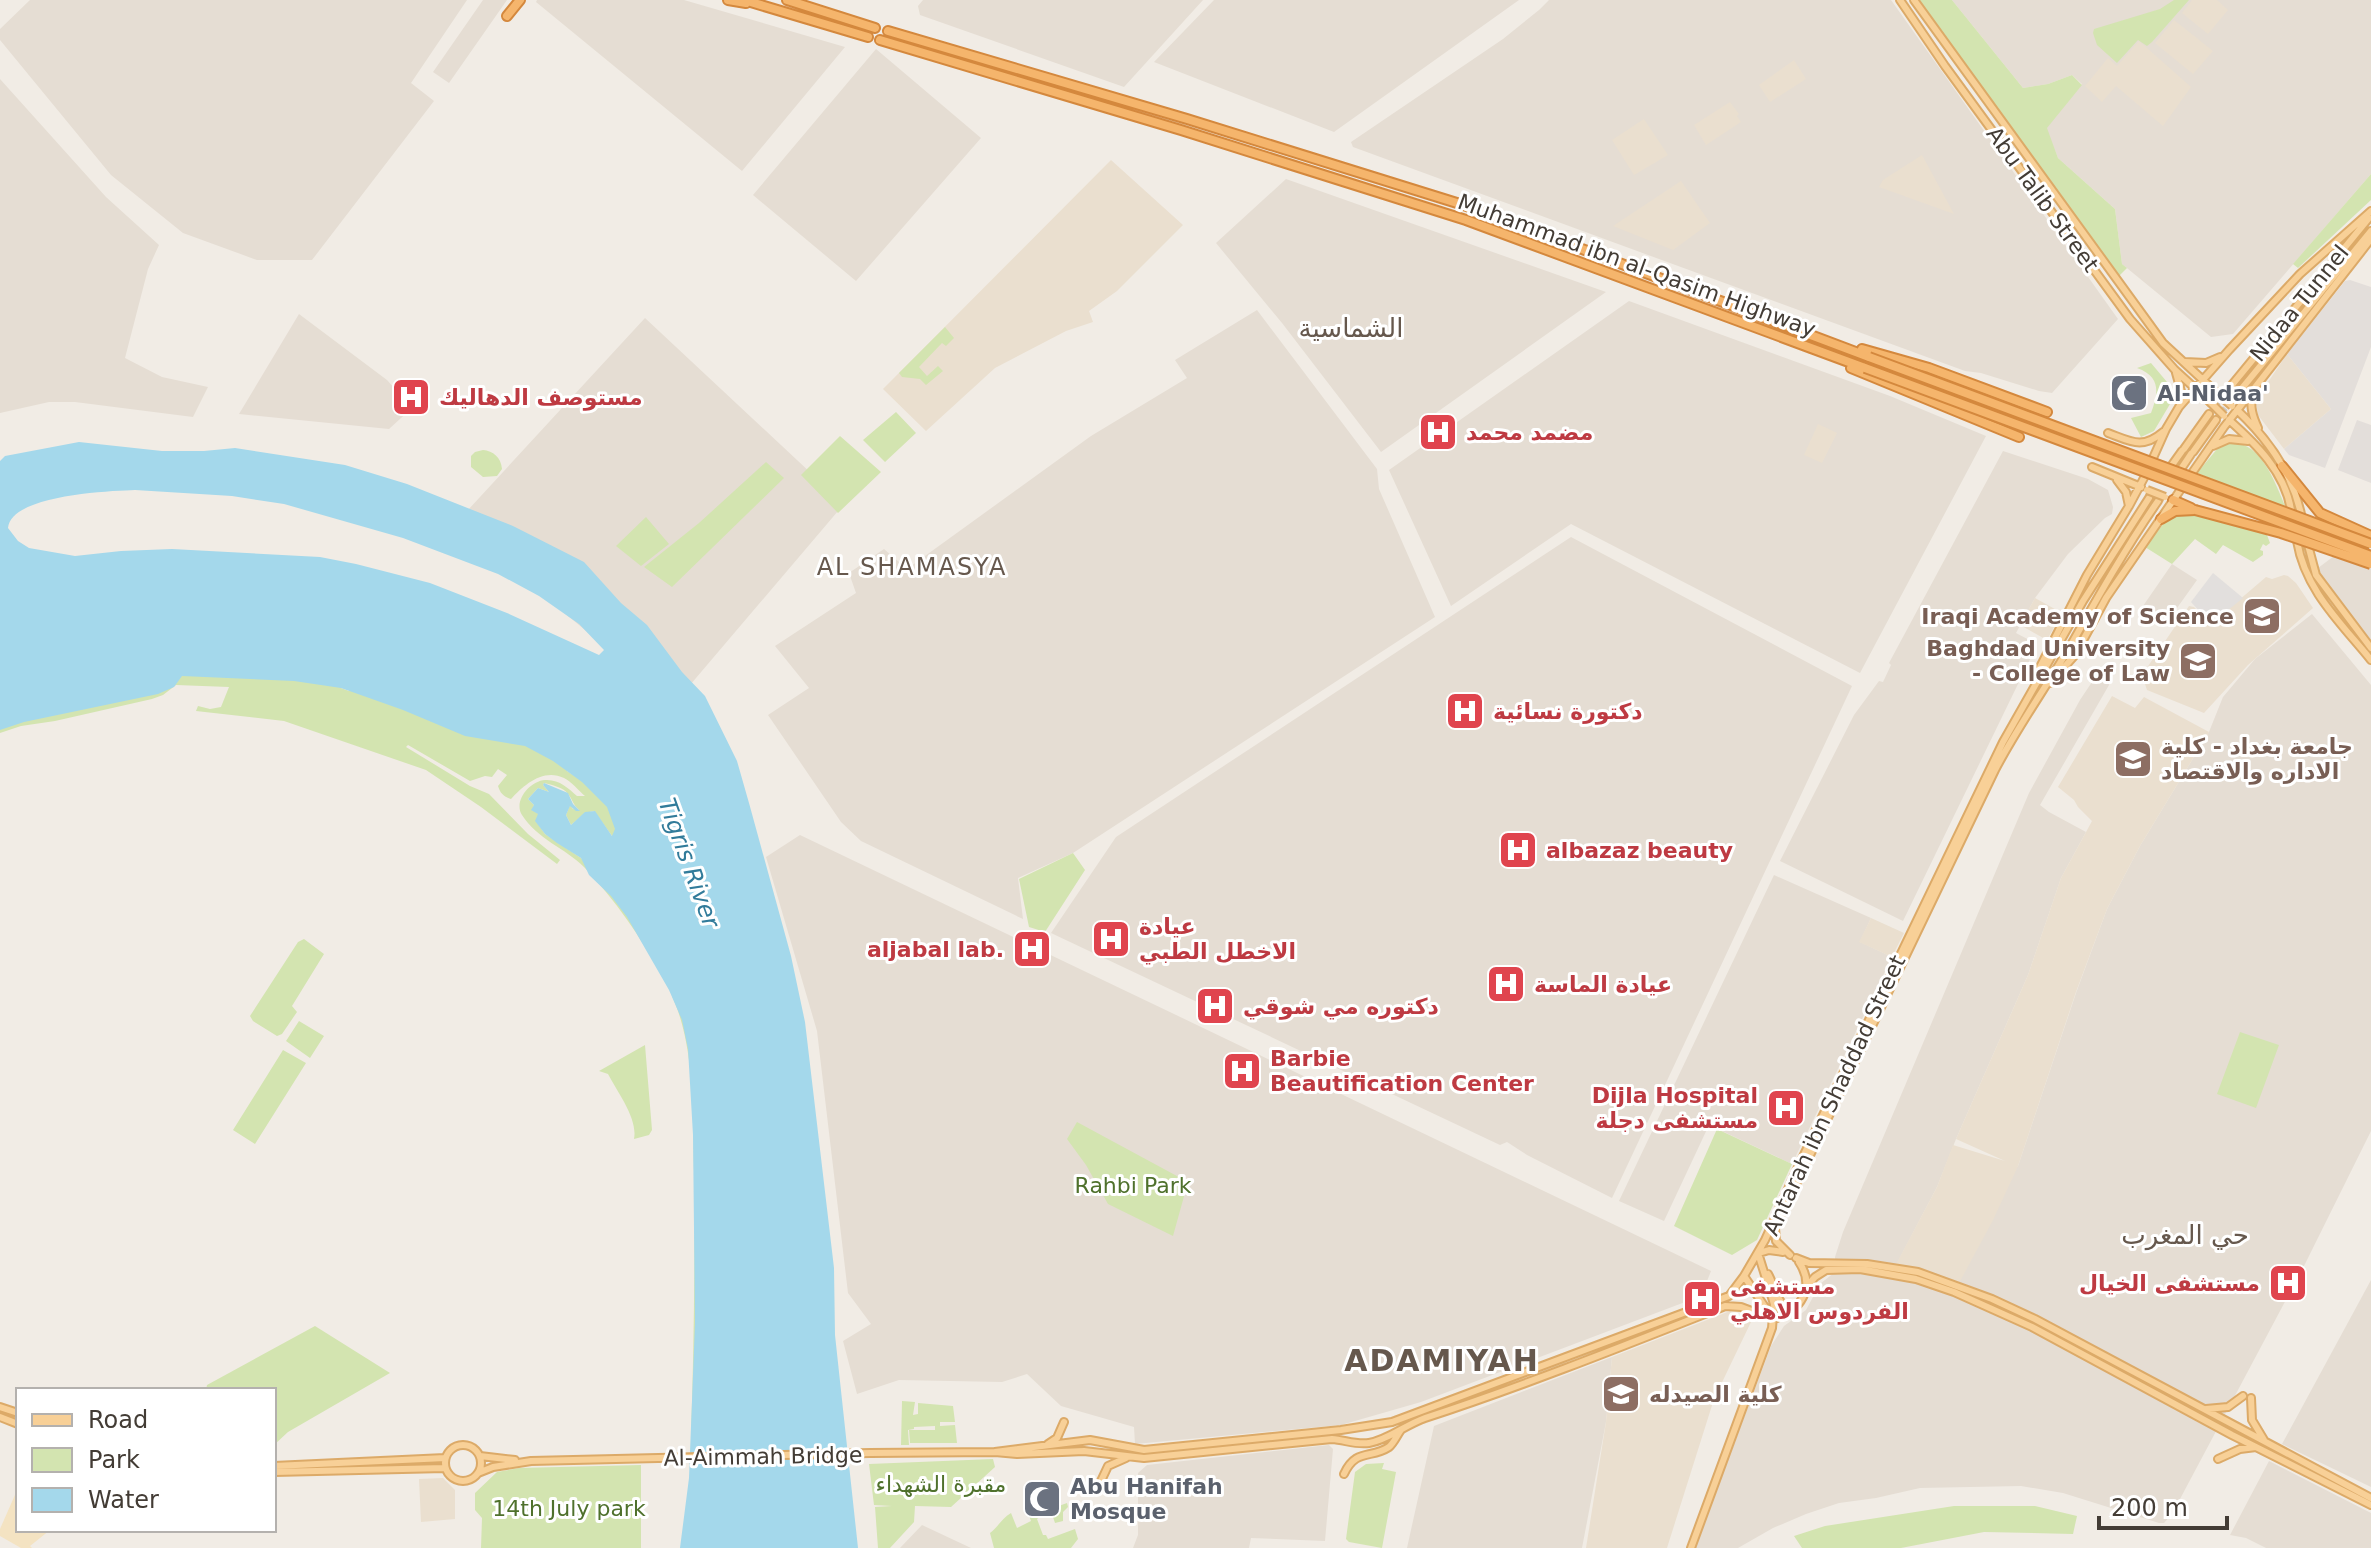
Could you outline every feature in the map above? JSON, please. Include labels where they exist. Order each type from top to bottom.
[{"type":"highway","points":[[507,16],[520,0]]},
{"type":"highway","points":[[728,0],[765,6]]},
{"type":"highway","points":[[744,0],[868,37]]},
{"type":"highway","points":[[787,0],[875,28]]},
{"type":"highway","name":"Muhammad ibn al-Qasim Highway","points":[[888,31],[1473,208],[2371,544]]},
{"type":"highway","name":"Muhammad ibn al-Qasim Highway","points":[[880,40],[1466,220],[2371,556]]},
{"type":"highway","points":[[1816,336],[1917,365],[2047,412]]},
{"type":"highway","points":[[1807,346],[1872,378],[2019,437]]},
{"type":"highway","points":[[2282,466],[2320,513],[2371,536]]},
{"type":"highway","points":[[2166,495],[2195,510],[2281,533],[2371,564]]},
{"type":"highway","points":[[2161,519],[2175,511],[2195,510]]},
{"type":"main road","name":"Abu Talib Street","points":[[1900,0],[2130,319],[2175,370],[2227,418]]},
{"type":"main road","name":"Abu Talib Street","points":[[1914,0],[2163,343],[2234,405]]},
{"type":"main road","points":[[2181,360],[2206,363],[2223,356],[2300,274],[2371,213]]},
{"type":"main road","name":"Nidaa Tunnel","points":[[2227,391],[2371,213]]},
{"type":"main road","name":"Nidaa Tunnel","points":[[2234,405],[2371,231]]},
{"type":"main road","points":[[2203,457],[2234,405],[2256,386],[2371,239]]},
{"type":"main road","points":[[2153,458],[2179,407],[2229,350]]},
{"type":"main road","points":[[2175,370],[2181,391],[2179,407]]},
{"type":"main road","points":[[2256,386],[2251,400],[2252,416],[2282,466],[2301,514]]},
{"type":"main road","points":[[2234,405],[2259,431]]},
{"type":"main road","points":[[2172,465],[2209,414]]},
{"type":"main road","points":[[2227,418],[2270,463],[2284,485],[2291,510]]},
{"type":"main road","points":[[2181,469],[2216,420]]},
{"type":"main road","points":[[2108,433],[2141,443],[2150,441],[2166,429]]},
{"type":"main road","points":[[2192,473],[2209,449],[2229,439],[2242,439],[2254,444]]},
{"type":"main road","points":[[2092,467],[2166,495]]},
{"type":"main road","points":[[2111,475],[2124,487],[2129,506]]},
{"type":"main road","points":[[2029,702],[2049,646],[2129,506],[2144,488],[2145,476]]},
{"type":"main road","points":[[2029,702],[2070,645],[2111,575],[2166,495],[2181,489]]},
{"type":"main road","points":[[2029,702],[2075,655],[2106,598],[2161,519],[2166,495]]},
{"type":"main road","points":[[2029,702],[2102,571],[2149,498]]},
{"type":"main road","points":[[2296,536],[2299,559],[2314,590],[2371,660]]},
{"type":"main road","points":[[2307,540],[2316,575],[2371,648]]},
{"type":"main road","name":"Antarah ibn Shaddad Street","points":[[1691,1548],[1773,1319],[1774,1304],[1758,1253],[1912,929],[2029,702]]},
{"type":"main road","name":"Antarah ibn Shaddad Street","points":[[1793,1256],[1776,1241],[1775,1228],[2029,702]]},
{"type":"main road","points":[[994,1452],[1083,1440],[1144,1450],[1392,1422],[1725,1299],[1758,1253],[1775,1250],[1809,1263],[1867,1264],[1918,1272],[1958,1285],[2035,1319],[2371,1498]]},
{"type":"main road","points":[[1793,1256],[1804,1270],[1807,1286]]},
{"type":"main road","points":[[1763,1267],[1782,1305],[1790,1310],[1795,1309]]},
{"type":"main road","points":[[994,1452],[1084,1451],[1144,1458],[1332,1439],[1367,1443],[1730,1305],[1773,1319],[1795,1309],[1815,1277],[1836,1268],[1916,1279],[1954,1292],[2032,1327],[2232,1435],[2371,1505]]},
{"type":"main road","points":[[1744,1276],[1773,1319]]},
{"type":"main road","points":[[2203,1409],[2228,1407],[2243,1396]]},
{"type":"main road","points":[[2251,1398],[2254,1424],[2265,1443]]},
{"type":"main road","points":[[1045,1446],[1057,1438],[1064,1422]]},
{"type":"main road","points":[[1344,1474],[1357,1457],[1391,1445],[1402,1428]]},
{"type":"main road","points":[[1083,1440],[1084,1451]]},
{"type":"main road","points":[[1094,1452],[1096,1440]]},
{"type":"main road","points":[[461,1445],[472,1447],[480,1456],[478,1473],[471,1479],[460,1481],[452,1478],[445,1468],[445,1458],[450,1450],[461,1445]]},
{"type":"main road","points":[[2218,1459],[2240,1449],[2256,1447]]},
{"type":"main road","name":"Al-Aimmah Bridge","points":[[480,1456],[531,1461],[994,1452]]},
{"type":"main road","points":[[276,1466],[445,1458]]},
{"type":"main road","points":[[1101,1481],[1108,1466],[1128,1458]]},
{"type":"main road","name":"Al-Aimmah Bridge","points":[[478,1473],[493,1467],[531,1461]]},
{"type":"main road","points":[[276,1472],[445,1468]]},
{"type":"shaded area","points":[[30,0],[467,0],[411,83],[434,101],[312,260],[257,260],[183,233],[111,175],[0,40],[0,29]]},
{"type":"shaded area","points":[[483,0],[507,0],[449,83],[433,72]]},
{"type":"shaded area","points":[[537,0],[684,0],[845,47],[742,171]]},
{"type":"shaded area","points":[[923,0],[1203,0],[1124,87],[920,15],[918,6]]},
{"type":"shaded area","points":[[1214,0],[1519,0],[1334,132],[1154,62]]},
{"type":"shaded area","points":[[1549,0],[1891,0],[2118,319],[2052,393],[2039,391],[1965,371],[1353,147],[1351,142],[1503,39]]},
{"type":"shaded area","points":[[1952,0],[2371,0],[2371,174],[2233,334],[2211,337],[2122,264],[2115,209],[2058,158],[2046,128],[2082,84],[2072,75],[2048,84],[2023,88]]},
{"type":"shaded area","points":[[2192,0],[2217,0],[2228,10],[2208,34],[2182,13]]},
{"type":"shaded area","points":[[2174,20],[2213,51],[2193,74],[2155,43]]},
{"type":"shaded area","points":[[2139,41],[2191,87],[2163,126],[2116,86],[2102,102],[2085,86],[2108,58],[2117,66]]},
{"type":"shaded area","points":[[876,49],[981,138],[856,281],[753,195]]},
{"type":"shaded area","points":[[1794,60],[1806,79],[1770,102],[1759,85]]},
{"type":"shaded area","points":[[0,79],[106,197],[159,245],[148,269],[125,358],[162,377],[208,387],[193,417],[75,402],[49,402],[0,413]]},
{"type":"shaded area","points":[[1730,102],[1741,122],[1706,145],[1694,125]]},
{"type":"shaded area","points":[[1644,119],[1668,155],[1634,175],[1612,140]]},
{"type":"shaded area","points":[[1922,155],[1954,214],[1879,187],[1883,180]]},
{"type":"shaded area","points":[[1111,160],[1183,225],[1117,291],[1089,311],[1093,322],[1066,331],[995,368],[926,431],[883,389]]},
{"type":"shaded area","points":[[1286,179],[1606,292],[1381,452],[1216,243]]},
{"type":"shaded area","points":[[1681,181],[1710,223],[1673,250],[1613,226]]},
{"type":"shaded area","points":[[2345,281],[2371,287],[2371,347],[2325,468],[2289,455],[2284,449],[2331,409],[2287,354]]},
{"type":"shaded area","points":[[1629,301],[1890,396],[1986,436],[1860,673],[1571,524],[1451,606],[1389,470]]},
{"type":"shaded area","points":[[1257,310],[1377,469],[1379,489],[1435,617],[1073,853],[1018,878],[1023,919],[861,841],[841,822],[768,715],[809,688],[775,646],[856,593],[849,573],[884,549],[907,569],[1091,436],[1187,378],[1175,360]]},
{"type":"shaded area","points":[[299,314],[387,380],[412,408],[389,429],[239,414]]},
{"type":"shaded area","points":[[645,318],[844,504],[662,718],[633,680],[591,635],[456,523]]},
{"type":"shaded area","points":[[2287,354],[2331,409],[2284,449],[2258,415],[2256,400]]},
{"type":"shaded area","points":[[2357,420],[2371,425],[2371,483],[2338,470]]},
{"type":"shaded area","points":[[1818,424],[1837,433],[1822,463],[1804,455]]},
{"type":"shaded area","points":[[2003,451],[2088,479],[2108,490],[2112,514],[2068,554],[2035,598],[2016,633],[2033,642],[2035,649],[1903,921],[1780,861],[1854,715],[1879,681],[1883,682],[1891,665],[1889,663]]},
{"type":"shaded area","points":[[1571,537],[1852,686],[1612,1198],[1507,1142],[1500,1145],[1051,933],[1116,837]]},
{"type":"shaded area","points":[[2334,556],[2371,568],[2371,647],[2314,571]]},
{"type":"shaded area","points":[[2172,564],[2197,580],[2167,622],[2143,606]]},
{"type":"shaded area","points":[[2213,573],[2243,598],[2211,624],[2191,602]]},
{"type":"shaded area","points":[[2284,575],[2296,583],[2313,608],[2248,665],[2204,713],[2147,690],[2142,675],[2189,606],[2211,624],[2266,577],[2272,579]]},
{"type":"shaded area","points":[[2035,598],[2062,613],[2047,640],[2020,625]]},
{"type":"shaded area","points":[[2312,614],[2371,685],[2371,1131],[2305,1264],[2172,1514],[2164,1523],[2159,1523],[2063,1493],[2021,1486],[1920,1488],[1839,1503],[1773,1528],[1738,1548],[1695,1548],[1771,1346],[1784,1326],[1806,1310],[1820,1284],[1835,1272],[1835,1257],[1843,1232],[2029,793],[2080,700],[2098,673],[2108,680],[2109,685],[2040,805],[2086,832],[2061,878],[2028,975],[1937,1187],[1895,1267],[2018,1166],[2107,909],[2140,846],[2209,732],[2223,697],[2255,659]]},
{"type":"shaded area","points":[[2112,696],[2135,708],[2144,697],[2209,732],[2140,846],[2107,909],[2018,1166],[1958,1285],[1894,1268],[1937,1187],[1953,1145],[2005,1161],[1956,1139],[2028,975],[2061,878],[2092,821],[2058,787]]},
{"type":"shaded area","points":[[800,835],[1711,1271],[1701,1296],[1421,1402],[1341,1425],[1135,1444],[1134,1427],[1061,1406],[1027,1374],[1002,1382],[899,1380],[857,1394],[843,1341],[871,1324],[848,1293],[817,1031],[766,857]]},
{"type":"shaded area","points":[[1774,875],[1871,918],[1860,942],[1892,957],[1792,1164],[1709,1125],[1664,1221],[1619,1201]]},
{"type":"shaded area","points":[[1871,918],[1904,933],[1892,957],[1859,942]]},
{"type":"shaded area","points":[[2371,1280],[2371,1487],[2282,1444]]},
{"type":"shaded area","points":[[1730,1311],[1751,1322],[1714,1399],[1667,1548],[1586,1548],[1606,1422],[1612,1357]]},
{"type":"shaded area","points":[[1612,1357],[1606,1422],[1582,1548],[1407,1548],[1434,1426]]},
{"type":"shaded area","points":[[1329,1445],[1333,1449],[1325,1541],[1251,1538],[1249,1548],[1133,1548],[1138,1535],[1138,1473],[1147,1465]]},
{"type":"shaded area","points":[[2269,1461],[2371,1513],[2371,1548],[2266,1548],[2246,1538],[2230,1535]]},
{"type":"shaded area","points":[[443,1478],[455,1490],[455,1519],[421,1522],[419,1479]]},
{"type":"shaded area","points":[[922,1525],[971,1548],[900,1548]]},
{"type":"green space","points":[[1918,0],[1952,0],[2023,88],[2048,84],[2072,75],[2082,85],[2047,128],[2058,158],[2115,209],[2122,264],[2127,268],[2119,276]]},
{"type":"green space","points":[[2174,0],[2189,0],[2147,46],[2138,40],[2117,63],[2097,45],[2094,29],[2160,9]]},
{"type":"green space","points":[[2371,174],[2371,200],[2298,268],[2293,264]]},
{"type":"green space","points":[[945,327],[954,338],[946,346],[942,343],[919,367],[927,376],[938,366],[943,371],[926,385],[920,379],[902,377],[899,373]]},
{"type":"green space","points":[[2151,363],[2167,382],[2173,395],[2154,431],[2141,437],[2131,418],[2151,413],[2156,387],[2151,376],[2137,368]]},
{"type":"green space","points":[[896,412],[916,433],[885,462],[863,440]]},
{"type":"green space","points":[[840,436],[881,472],[838,513],[801,475]]},
{"type":"green space","points":[[2228,443],[2240,444],[2258,455],[2272,475],[2286,508],[2197,473],[2218,448]]},
{"type":"green space","points":[[483,450],[493,453],[500,461],[502,469],[497,476],[483,477],[471,467],[471,456]]},
{"type":"green space","points":[[766,462],[784,478],[672,587],[644,567],[699,523]]},
{"type":"green space","points":[[2176,513],[2194,513],[2253,529],[2261,519],[2270,543],[2266,546],[2263,544],[2260,550],[2263,555],[2253,562],[2223,545],[2216,554],[2195,539],[2172,564],[2145,547],[2168,518]]},
{"type":"green space","points":[[646,517],[669,544],[641,566],[616,546]]},
{"type":"green space","points":[[188,671],[303,676],[340,682],[341,688],[349,691],[348,685],[351,683],[364,693],[380,692],[389,700],[402,702],[412,712],[460,731],[492,739],[524,740],[568,765],[567,771],[609,800],[623,819],[623,830],[615,840],[594,811],[585,813],[571,825],[566,815],[570,805],[579,810],[570,796],[544,783],[549,792],[538,788],[528,799],[534,805],[532,810],[539,814],[536,821],[545,834],[581,858],[588,867],[597,868],[612,855],[622,856],[653,917],[650,927],[658,923],[663,931],[662,921],[651,908],[624,849],[632,830],[668,903],[702,1034],[713,1110],[711,1145],[720,1222],[712,1269],[704,1395],[700,1417],[691,1436],[693,1104],[685,1037],[672,996],[678,993],[665,971],[673,967],[665,937],[662,939],[670,964],[663,969],[663,978],[627,920],[596,880],[576,860],[535,831],[520,810],[524,793],[539,781],[550,780],[567,787],[577,796],[585,796],[567,779],[549,775],[528,784],[511,799],[498,786],[507,775],[498,769],[492,777],[470,781],[408,745],[406,747],[470,786],[489,794],[528,834],[560,860],[557,864],[426,770],[284,721],[196,711],[198,706],[210,709],[221,707],[229,687],[176,685],[152,699],[0,733],[0,725],[19,719],[57,699],[105,692],[103,687],[113,683],[135,682]]},
{"type":"green space","points":[[1073,853],[1085,870],[1045,932],[1029,927],[1019,879]]},
{"type":"green space","points":[[304,939],[324,954],[292,1006],[297,1012],[282,1034],[277,1036],[250,1016],[298,942]]},
{"type":"green space","points":[[299,1021],[324,1036],[310,1058],[286,1041]]},
{"type":"green space","points":[[2240,1032],[2279,1045],[2256,1108],[2217,1094]]},
{"type":"green space","points":[[645,1045],[652,1130],[649,1135],[634,1139],[633,1123],[626,1106],[608,1074],[599,1071]]},
{"type":"green space","points":[[283,1050],[306,1063],[255,1144],[233,1130]]},
{"type":"green space","name":"Rahbi Park","points":[[1077,1122],[1188,1182],[1173,1236],[1108,1204],[1067,1139]]},
{"type":"green space","points":[[1717,1129],[1792,1164],[1757,1240],[1732,1255],[1674,1226]]},
{"type":"green space","points":[[315,1326],[390,1373],[288,1432],[276,1443],[276,1388],[206,1388]]},
{"type":"green space","points":[[902,1401],[915,1402],[913,1415],[918,1414],[918,1403],[953,1406],[955,1422],[940,1422],[940,1426],[955,1425],[957,1443],[910,1443],[909,1430],[935,1430],[935,1426],[908,1430],[909,1445],[901,1445]]},
{"type":"green space","name":"مقبرة الشهداء","points":[[993,1459],[995,1467],[951,1507],[915,1506],[914,1522],[890,1548],[878,1548],[875,1507],[892,1506],[874,1505],[869,1464]]},
{"type":"green space","points":[[1384,1463],[1382,1469],[1396,1472],[1382,1548],[1349,1542],[1346,1539],[1355,1472],[1366,1464]]},
{"type":"green space","name":"14th July park","points":[[641,1465],[641,1548],[481,1548],[482,1518],[475,1510],[475,1493],[497,1472],[519,1468]]},
{"type":"green space","points":[[1054,1500],[1056,1507],[1067,1503],[1063,1521],[1055,1523],[1052,1514],[1045,1516],[1047,1509],[1042,1506],[1037,1508],[1040,1517],[1037,1519],[1043,1535],[1048,1539],[1075,1529],[1078,1539],[1071,1548],[994,1548],[990,1533],[1008,1515],[1011,1513],[1017,1528],[1031,1521],[1027,1510]]},
{"type":"green space","points":[[1954,1506],[2035,1506],[2077,1516],[2073,1534],[1984,1532],[1901,1548],[1802,1548],[1794,1536],[1825,1526]]},
{"type":"sand","points":[[16,1493],[16,1532],[48,1532],[30,1546],[32,1548],[21,1548],[0,1536],[0,1529]]},
{"type":"water","name":"Tigris River","points":[[79,442],[162,451],[235,448],[345,465],[407,484],[513,526],[584,562],[621,603],[647,625],[682,672],[705,696],[737,761],[791,956],[805,1022],[834,1268],[835,1335],[858,1548],[680,1548],[689,1478],[695,1323],[693,1135],[688,1049],[682,1020],[669,990],[627,917],[589,875],[581,858],[545,834],[535,821],[538,814],[531,810],[534,805],[528,799],[538,788],[549,792],[544,783],[568,793],[580,811],[570,806],[566,815],[571,825],[585,812],[595,811],[612,836],[615,829],[607,807],[582,782],[525,746],[465,736],[341,688],[294,681],[182,676],[174,687],[158,694],[24,722],[0,730],[0,461],[5,456]],"holes":[[[135,490],[232,496],[284,504],[403,538],[498,574],[539,596],[579,624],[604,650],[599,655],[507,613],[430,583],[356,564],[320,557],[172,549],[75,556],[29,548],[18,541],[8,528],[13,517],[25,508],[62,497]]]},
{"type":"tunnel","points":[[2209,414],[2227,391]]},
{"type":"tunnel","points":[[2216,420],[2231,401]]},
{"type":"place","name":"Al-Nidaa'","points":[[2129,393]]},
{"type":"place","name":"مستوصف الدهاليك","points":[[411,397]]},
{"type":"place","name":"مضمد محمد","points":[[1438,432]]},
{"type":"place","name":"Iraqi Academy of Science","points":[[2262,616]]},
{"type":"place","name":"Baghdad University - College of Law","points":[[2198,661]]},
{"type":"place","name":"دكتورة نسائية","points":[[1465,711]]},
{"type":"place","name":"جامعة بغداد - كلية الاداره والاقتصاد","points":[[2133,759]]},
{"type":"place","name":"albazaz beauty","points":[[1518,850]]},
{"type":"place","name":"عيادة الاخطل الطبي","points":[[1111,939]]},
{"type":"place","name":"aljabal lab.","points":[[1032,949]]},
{"type":"place","name":"عيادة الماسة","points":[[1506,984]]},
{"type":"place","name":"دكتوره مي شوقي","points":[[1215,1006]]},
{"type":"place","name":"Barbie Beautification Center","points":[[1242,1071]]},
{"type":"place","name":"Dijla Hospital مستشفى دجلة","points":[[1786,1108]]},
{"type":"place","name":"مستشفى الخيال","points":[[2288,1283]]},
{"type":"place","name":"مستشفى الفردوس الاهلي","points":[[1702,1299]]},
{"type":"place","name":"كلية الصيدله","points":[[1621,1394]]},
{"type":"place","name":"Abu Hanifah Mosque","points":[[1042,1499]]},
{"type":"district","name":"الشماسية","points":[[1351,328]]},
{"type":"district","name":"AL SHAMASYA","points":[[912,567]]},
{"type":"district","name":"حي المغرب","points":[[2185,1235]]},
{"type":"district","name":"ADAMIYAH","points":[[1442,1361]]}]
